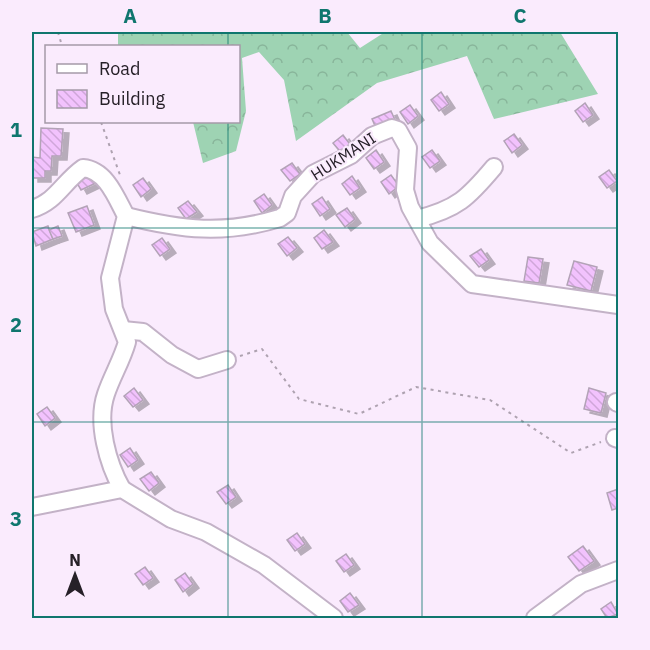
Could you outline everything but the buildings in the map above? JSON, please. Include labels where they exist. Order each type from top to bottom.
[{"type":"street","name":"HUKMANI","points":[[126,216],[194,230],[223,230],[280,218],[287,213],[298,189],[313,174],[351,155],[372,136],[392,128],[398,130],[408,147],[405,190],[417,219],[430,243],[472,284],[618,305]]},
{"type":"street","points":[[417,219],[456,206],[466,199],[494,167]]},
{"type":"street","points":[[32,210],[51,201],[69,178],[82,168],[90,169],[104,178],[126,216],[110,278],[112,302],[127,342],[103,403],[107,450],[122,489],[171,519],[206,532],[264,565],[334,618]]},
{"type":"street","points":[[123,330],[143,332],[172,355],[198,369],[227,360]]},
{"type":"street","points":[[32,507],[122,489]]},
{"type":"street","points":[[535,618],[580,584],[618,570]]},
{"type":"path","points":[[618,43],[616,48],[618,50]]},
{"type":"path","points":[[101,123],[122,180]]},
{"type":"path","points":[[227,360],[262,348],[299,399],[358,414],[416,387],[490,400],[572,453],[617,438]]},
{"type":"green space","points":[[118,32],[347,32],[360,48],[385,32],[560,32],[598,94],[494,119],[467,56],[377,83],[296,141],[284,80],[259,52],[242,58],[246,111],[236,151],[203,163],[193,123],[240,123],[240,45],[118,45]]}]
